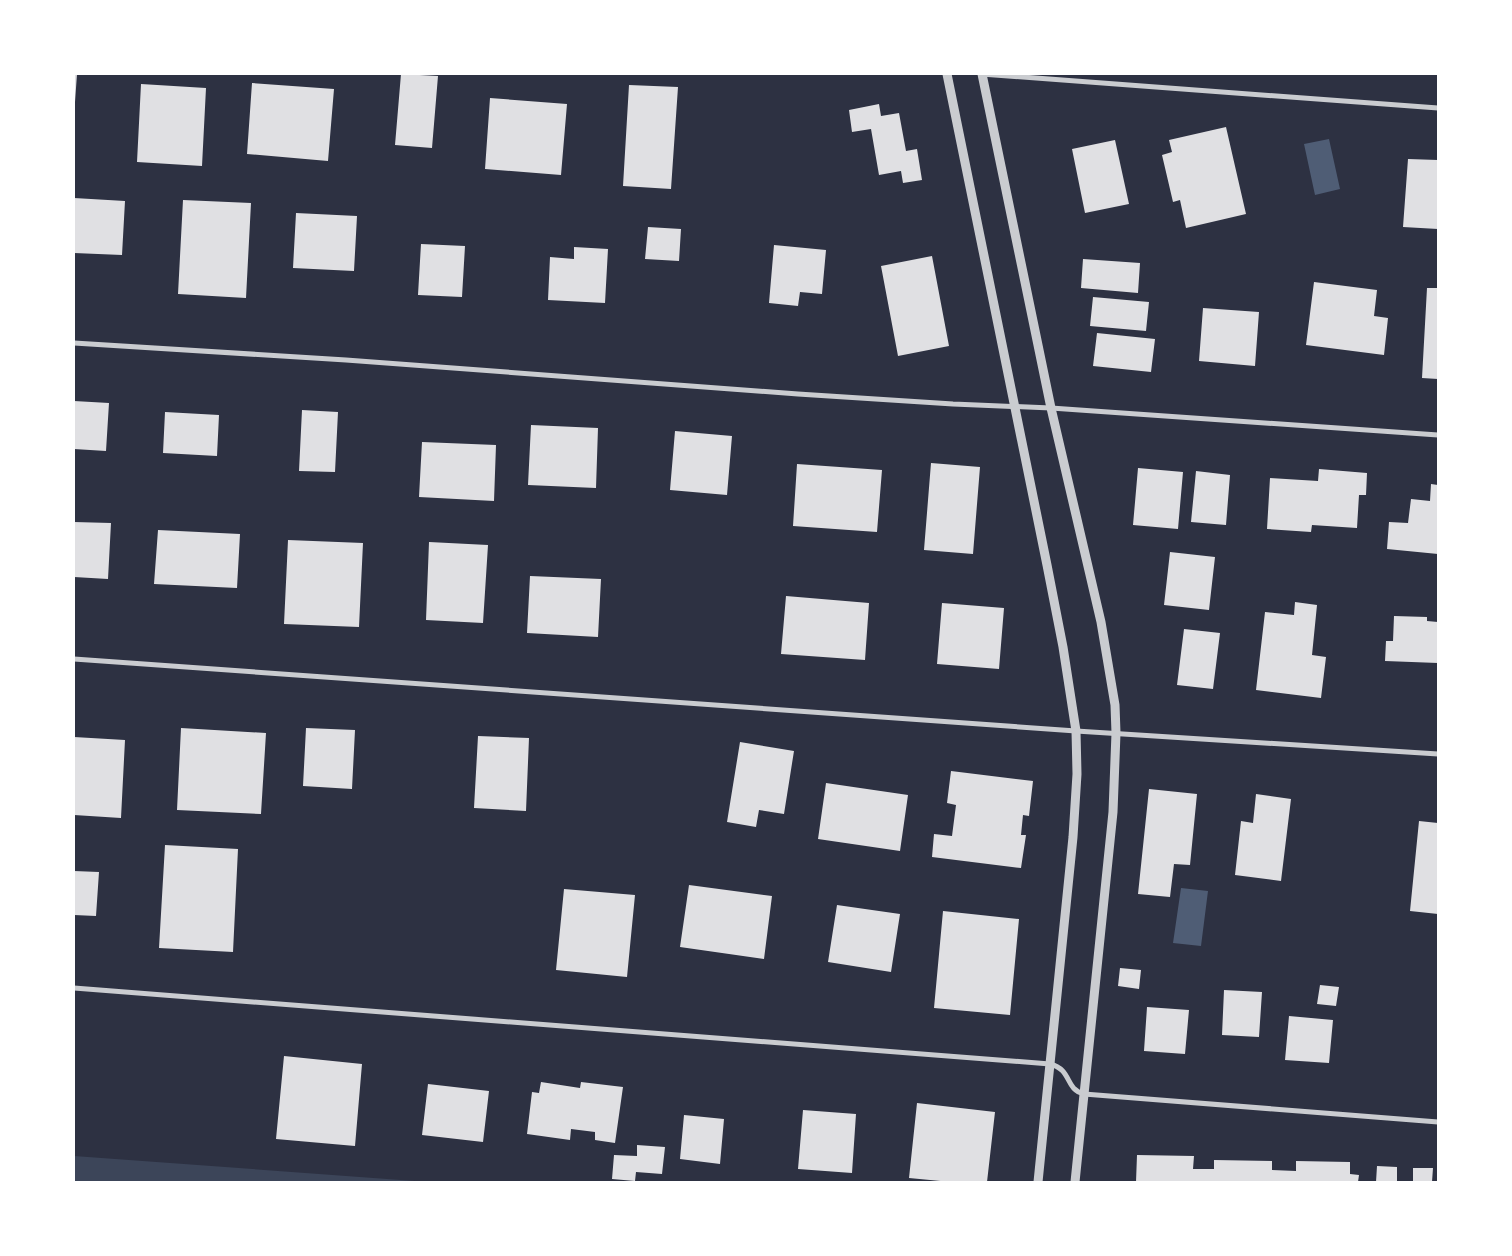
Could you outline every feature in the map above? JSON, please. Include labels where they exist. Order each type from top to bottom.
[{"type":"street","points":[[947,74],[1063,647],[1076,730],[1075,823],[1038,1182]]},
{"type":"street","points":[[1074,1182],[1113,812],[1116,733],[1115,705],[1102,622],[1051,408],[981,74],[1438,108]]},
{"type":"street","points":[[74,343],[1438,435]]},
{"type":"street","points":[[74,659],[1438,754]]},
{"type":"street","points":[[74,988],[1050,1064],[1063,1070],[1074,1089],[1084,1094],[1438,1122]]},
{"type":"shaded area","points":[[1329,139],[1340,189],[1315,195],[1304,144]]},
{"type":"shaded area","points":[[1181,888],[1208,891],[1201,946],[1173,943]]},
{"type":"shaded area","points":[[74,1156],[428,1182],[74,1182]]},
{"type":"building","points":[[74,74],[77,74],[75,102],[74,102]]},
{"type":"building","points":[[401,74],[438,76],[432,148],[395,145]]},
{"type":"building","points":[[252,83],[334,89],[328,161],[247,154]]},
{"type":"building","points":[[141,84],[206,88],[202,166],[137,162]]},
{"type":"building","points":[[629,85],[678,87],[671,189],[623,186]]},
{"type":"building","points":[[490,98],[567,104],[561,175],[485,169]]},
{"type":"building","points":[[879,104],[881,116],[899,113],[906,151],[917,149],[922,180],[903,183],[901,171],[879,175],[871,129],[852,132],[849,110]]},
{"type":"building","points":[[1226,127],[1246,214],[1186,228],[1180,200],[1173,202],[1162,155],[1172,152],[1169,140]]},
{"type":"building","points":[[1115,140],[1129,204],[1085,213],[1072,149]]},
{"type":"building","points":[[1408,159],[1438,160],[1438,229],[1403,227]]},
{"type":"building","points":[[74,198],[125,201],[122,255],[74,253]]},
{"type":"building","points":[[183,200],[251,203],[246,298],[178,294]]},
{"type":"building","points":[[296,213],[357,216],[354,271],[293,268]]},
{"type":"building","points":[[648,227],[681,229],[679,261],[645,259]]},
{"type":"building","points":[[421,244],[465,246],[462,297],[418,295]]},
{"type":"building","points":[[774,245],[826,250],[822,294],[800,292],[798,306],[769,303]]},
{"type":"building","points":[[574,247],[608,249],[605,303],[548,300],[550,257],[574,259]]},
{"type":"building","points":[[932,256],[949,346],[898,356],[881,266]]},
{"type":"building","points":[[1083,259],[1140,263],[1138,293],[1081,288]]},
{"type":"building","points":[[1314,282],[1377,290],[1374,316],[1388,318],[1384,355],[1306,345]]},
{"type":"building","points":[[1427,288],[1438,288],[1438,379],[1422,378]]},
{"type":"building","points":[[1093,297],[1149,302],[1146,331],[1090,326]]},
{"type":"building","points":[[1203,308],[1259,312],[1255,366],[1199,361]]},
{"type":"building","points":[[1097,333],[1155,339],[1151,372],[1093,366]]},
{"type":"building","points":[[74,401],[109,403],[106,451],[74,449]]},
{"type":"building","points":[[302,410],[338,412],[335,472],[299,471]]},
{"type":"building","points":[[165,412],[219,415],[217,456],[163,453]]},
{"type":"building","points":[[531,425],[598,428],[596,488],[528,485]]},
{"type":"building","points":[[675,431],[732,436],[727,495],[670,490]]},
{"type":"building","points":[[422,442],[496,445],[494,501],[419,497]]},
{"type":"building","points":[[931,463],[980,467],[973,554],[924,550]]},
{"type":"building","points":[[797,464],[882,470],[877,532],[793,526]]},
{"type":"building","points":[[1138,468],[1183,472],[1178,529],[1133,525]]},
{"type":"building","points":[[1319,469],[1367,473],[1366,495],[1359,495],[1357,528],[1312,525],[1311,532],[1267,529],[1270,478],[1318,481]]},
{"type":"building","points":[[1196,471],[1230,475],[1226,525],[1191,522]]},
{"type":"building","points":[[1431,484],[1438,485],[1438,554],[1387,549],[1389,522],[1408,523],[1411,499],[1430,501]]},
{"type":"building","points":[[74,522],[111,523],[108,579],[74,577]]},
{"type":"building","points":[[158,530],[240,534],[237,588],[154,584]]},
{"type":"building","points":[[288,540],[363,543],[359,627],[284,624]]},
{"type":"building","points":[[429,542],[488,545],[483,623],[426,620]]},
{"type":"building","points":[[1170,552],[1215,557],[1209,610],[1164,605]]},
{"type":"building","points":[[530,576],[601,579],[598,637],[527,633]]},
{"type":"building","points":[[786,596],[869,603],[865,660],[781,654]]},
{"type":"building","points":[[1295,602],[1317,605],[1312,655],[1326,657],[1321,698],[1256,690],[1265,612],[1294,615]]},
{"type":"building","points":[[942,603],[1004,608],[999,669],[937,664]]},
{"type":"building","points":[[1394,616],[1427,617],[1427,621],[1438,622],[1438,663],[1385,661],[1386,641],[1393,641]]},
{"type":"building","points":[[1184,629],[1220,633],[1213,689],[1177,685]]},
{"type":"building","points":[[181,728],[266,733],[261,814],[177,810]]},
{"type":"building","points":[[306,728],[355,730],[352,789],[303,786]]},
{"type":"building","points":[[478,736],[529,738],[526,811],[474,808]]},
{"type":"building","points":[[74,737],[125,740],[121,818],[74,815]]},
{"type":"building","points":[[740,742],[794,751],[784,814],[759,810],[756,827],[727,822]]},
{"type":"building","points":[[951,771],[1033,781],[1029,816],[1023,815],[1021,835],[1026,835],[1021,868],[932,857],[934,834],[952,836],[956,805],[947,803]]},
{"type":"building","points":[[826,783],[908,795],[900,851],[818,839]]},
{"type":"building","points":[[1149,789],[1197,794],[1190,865],[1174,864],[1170,897],[1138,894]]},
{"type":"building","points":[[1256,794],[1291,799],[1281,881],[1235,875],[1241,821],[1253,823]]},
{"type":"building","points":[[1419,821],[1438,823],[1438,914],[1410,911]]},
{"type":"building","points":[[165,845],[238,849],[233,952],[159,948]]},
{"type":"building","points":[[74,871],[99,872],[96,916],[74,915]]},
{"type":"building","points":[[689,885],[772,896],[764,959],[680,947]]},
{"type":"building","points":[[564,889],[635,895],[627,977],[556,970]]},
{"type":"building","points":[[837,905],[900,914],[891,972],[828,962]]},
{"type":"building","points":[[943,911],[1019,919],[1010,1015],[934,1008]]},
{"type":"building","points":[[1120,968],[1141,970],[1139,989],[1118,986]]},
{"type":"building","points":[[1320,985],[1339,987],[1336,1006],[1317,1004]]},
{"type":"building","points":[[1224,990],[1262,992],[1259,1037],[1222,1035]]},
{"type":"building","points":[[1147,1007],[1189,1010],[1185,1054],[1144,1051]]},
{"type":"building","points":[[1289,1016],[1333,1020],[1329,1063],[1285,1060]]},
{"type":"building","points":[[284,1056],[362,1064],[355,1146],[276,1139]]},
{"type":"building","points":[[541,1082],[580,1088],[581,1082],[623,1087],[615,1143],[595,1140],[595,1132],[571,1129],[570,1140],[527,1134],[532,1092],[539,1093]]},
{"type":"building","points":[[428,1084],[489,1091],[483,1142],[422,1135]]},
{"type":"building","points":[[917,1103],[995,1112],[987,1182],[951,1182],[909,1178]]},
{"type":"building","points":[[803,1110],[856,1114],[852,1173],[798,1169]]},
{"type":"building","points":[[684,1115],[724,1119],[720,1164],[680,1159]]},
{"type":"building","points":[[637,1145],[665,1147],[662,1174],[636,1172],[635,1181],[612,1179],[614,1155],[637,1156]]},
{"type":"building","points":[[1137,1155],[1194,1156],[1193,1169],[1214,1169],[1214,1160],[1272,1161],[1272,1170],[1296,1171],[1296,1161],[1350,1162],[1350,1174],[1359,1175],[1358,1182],[1136,1182]]},
{"type":"building","points":[[1377,1166],[1397,1167],[1397,1182],[1376,1182]]},
{"type":"building","points":[[1413,1168],[1433,1168],[1432,1182],[1413,1182]]}]
